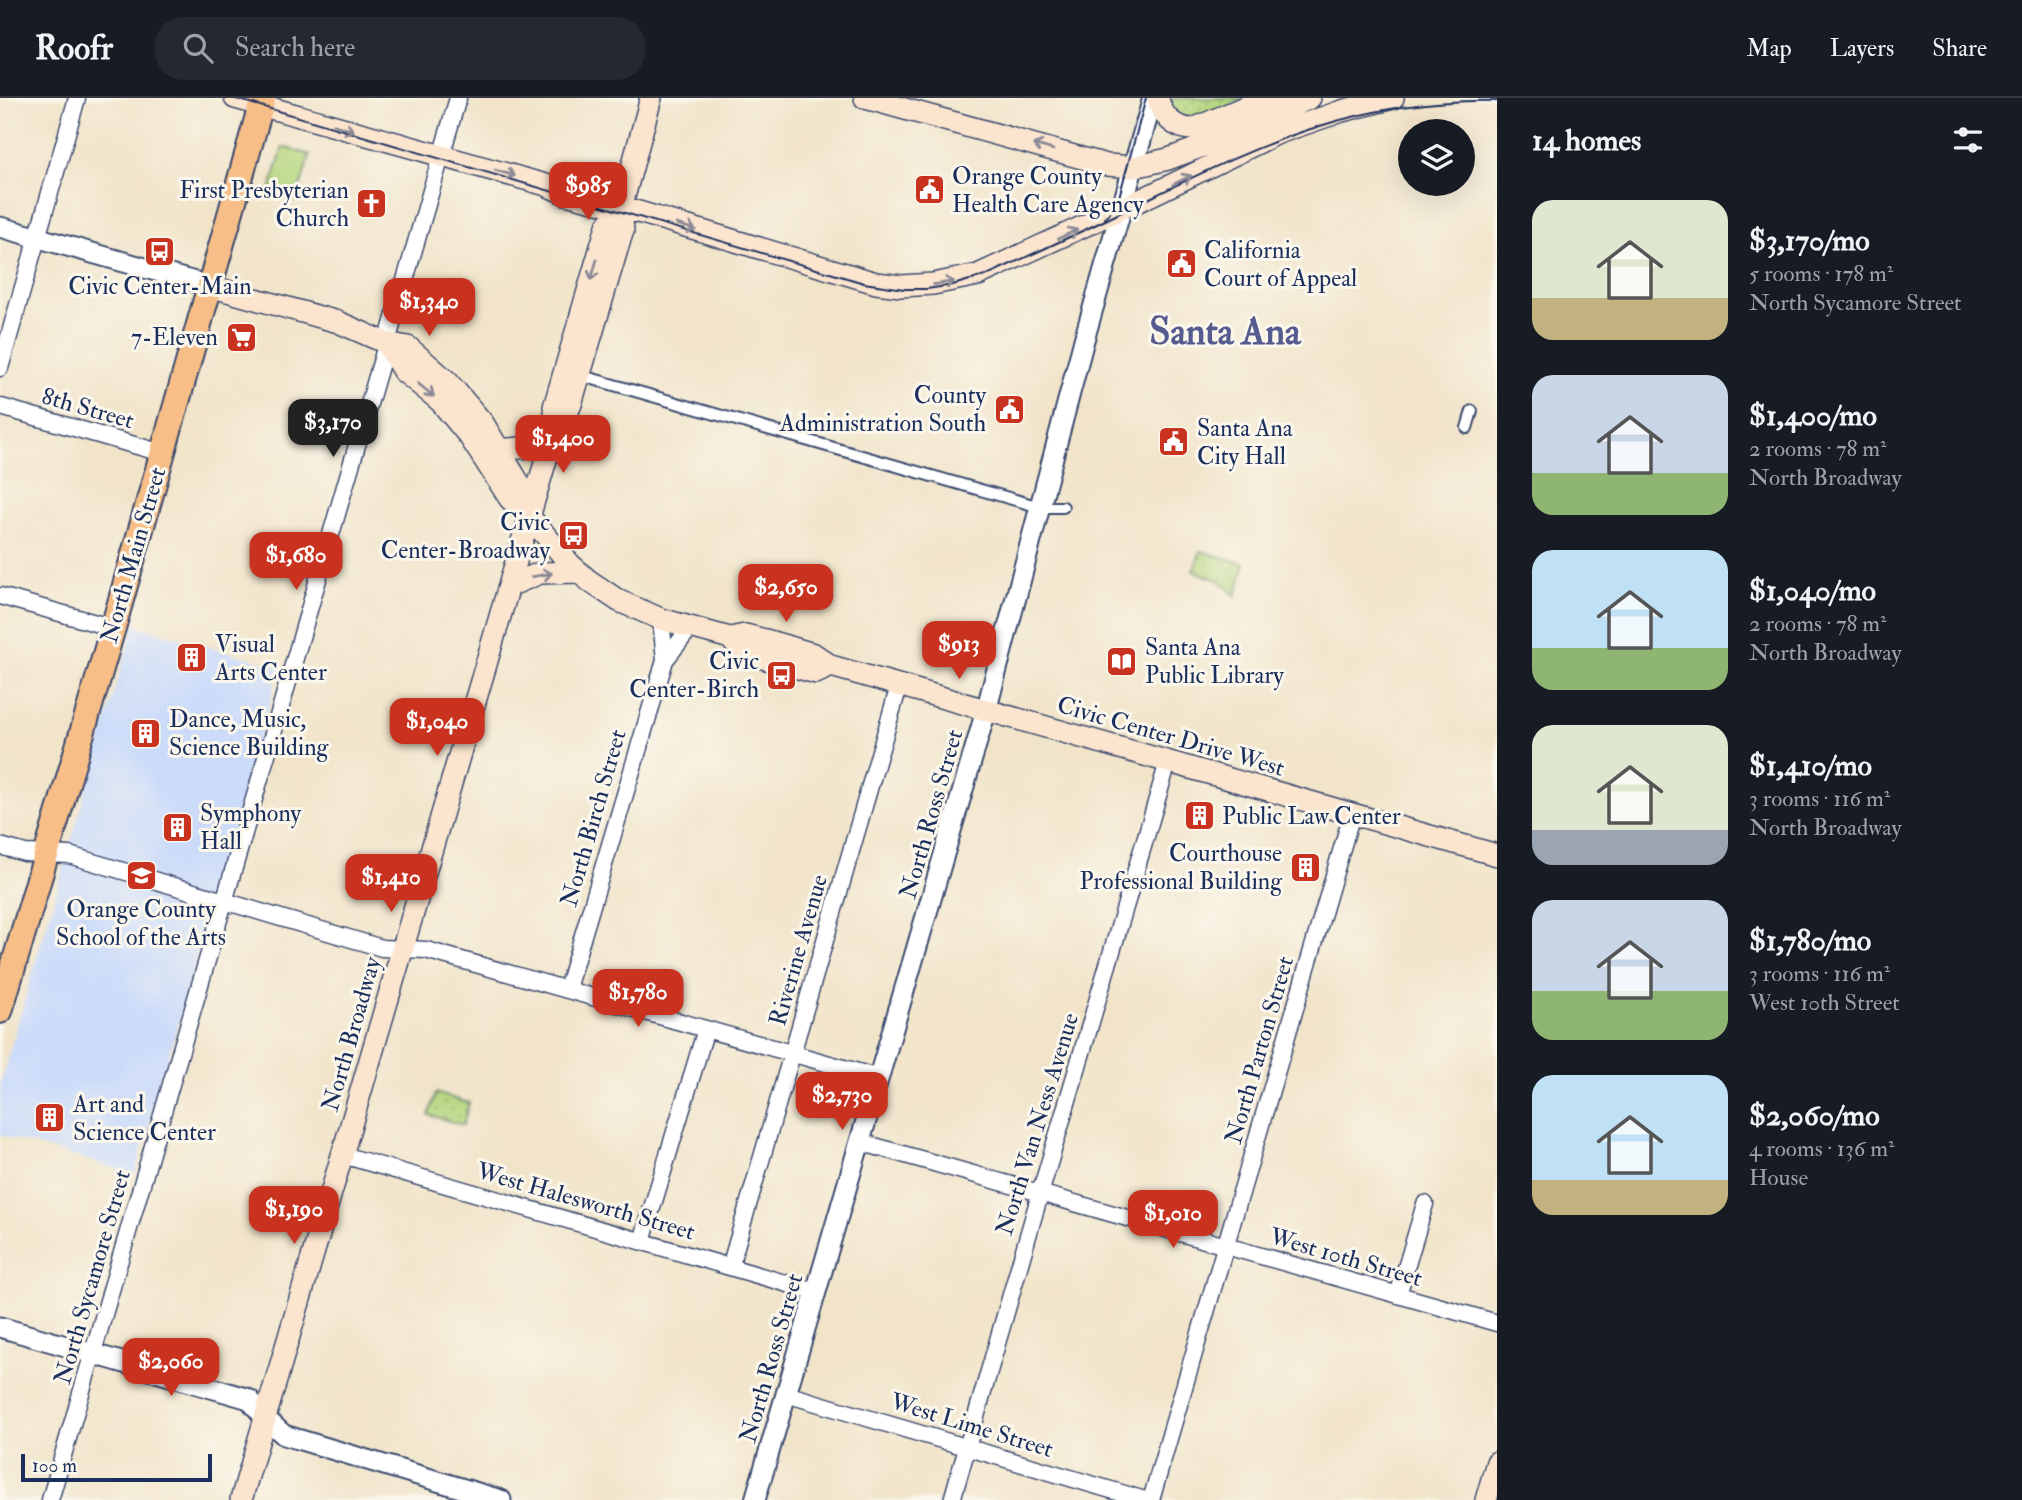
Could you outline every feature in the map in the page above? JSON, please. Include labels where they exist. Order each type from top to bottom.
[{"type":"main road","points":[[235,98],[262,101],[842,274],[901,286],[947,282],[978,275],[1278,133],[1342,111],[1393,98]]},
{"type":"main road","name":"North Broadway","points":[[240,1500],[529,516],[555,430],[566,414],[579,375],[623,231],[621,208],[651,98]]},
{"type":"main road","points":[[866,98],[1107,165],[1134,167],[1189,152],[1306,99]]},
{"type":"main road","points":[[1156,98],[1160,108],[1172,122],[1177,126],[1193,129],[1252,104],[1270,100],[1306,99]]},
{"type":"main road","name":"North Main Street","points":[[0,1011],[113,628],[262,101]]},
{"type":"main road","name":"North Broadway","points":[[555,430],[554,407],[607,226],[621,208]]},
{"type":"main road","name":"Civic Center Drive West","points":[[209,286],[338,322],[386,343],[408,347],[448,382],[483,423],[519,483],[529,516]]},
{"type":"main road","name":"Civic Center Drive West","points":[[386,343],[403,371],[440,401],[469,436],[510,499],[529,516],[578,572],[620,601],[661,619],[730,638],[745,635],[814,654],[824,669],[899,686],[1497,855]]},
{"type":"main road","points":[[500,450],[528,447],[555,430]]},
{"type":"main road","points":[[509,586],[540,573],[578,572]]},
{"type":"main road","points":[[1486,1500],[1497,1462]]},
{"type":"street","points":[[0,368],[77,98]]},
{"type":"street","name":"North Sycamore Street","points":[[50,1500],[458,98]]},
{"type":"street","name":"North Ross Street","points":[[755,1500],[930,910],[1121,209],[1156,98]]},
{"type":"street","points":[[0,227],[209,286]]},
{"type":"street","points":[[579,375],[1040,506],[1063,506]]},
{"type":"street","name":"8th Street","points":[[0,405],[162,453]]},
{"type":"street","points":[[1467,428],[1472,411]]},
{"type":"street","points":[[0,596],[113,628]]},
{"type":"street","name":"North Birch Street","points":[[661,619],[666,660]]},
{"type":"street","name":"North Birch Street","points":[[567,989],[666,660],[691,627]]},
{"type":"street","name":"Riverine Avenue","points":[[730,1267],[899,686]]},
{"type":"street","name":"North Van Ness Avenue","points":[[952,1500],[1168,762]]},
{"type":"street","name":"North Parton Street","points":[[1151,1500],[1352,814]]},
{"type":"street","points":[[0,846],[25,853],[69,855],[382,948],[426,950],[879,1078]]},
{"type":"street","points":[[642,1241],[706,1029]]},
{"type":"street","name":"West 10th Street","points":[[860,1142],[1497,1323]]},
{"type":"street","name":"West Halesworth Street","points":[[342,1155],[816,1292]]},
{"type":"street","points":[[1398,1295],[1425,1203]]},
{"type":"street","points":[[0,1327],[250,1400],[284,1435],[498,1500]]},
{"type":"street","name":"West Lime Street","points":[[786,1394],[1145,1500]]},
{"type":"shaded area","name":"Orange County School of the Arts","points":[[134,625],[280,667],[135,1174],[0,1135],[0,1084]]},
{"type":"green space","points":[[1173,98],[1247,98],[1191,122],[1178,117],[1171,105]]},
{"type":"green space","points":[[283,147],[310,155],[296,201],[269,193]]},
{"type":"green space","points":[[1201,551],[1245,564],[1236,596],[1218,580],[1193,571]]},
{"type":"green space","points":[[436,1093],[469,1103],[463,1125],[429,1115]]},
{"type":"tram line","points":[[233,98],[864,283],[904,289],[953,285],[987,275],[1234,158],[1317,127],[1359,115],[1403,107],[1448,102],[1497,101]]},
{"type":"tram line","points":[[1105,218],[1119,197],[1146,98]]},
{"type":"place","name":"Orange County Health Care Agency","points":[[929,190]]},
{"type":"place","name":"First Presbyterian Church","points":[[372,204]]},
{"type":"place","name":"Civic Center-Main","points":[[160,252]]},
{"type":"place","name":"California Court of Appeal","points":[[1181,264]]},
{"type":"place","name":"7-Eleven","points":[[241,337]]},
{"type":"place","name":"County Administration South","points":[[1009,409]]},
{"type":"place","name":"Santa Ana City Hall","points":[[1174,442]]},
{"type":"place","name":"Civic Center-Broadway","points":[[573,536]]},
{"type":"place","name":"Visual Arts Center","points":[[192,658]]},
{"type":"place","name":"Santa Ana Public Library","points":[[1122,661]]},
{"type":"place","name":"Civic Center-Birch","points":[[782,675]]},
{"type":"place","name":"Dance, Music, Science Building","points":[[146,733]]},
{"type":"place","name":"Public Law Center","points":[[1199,816]]},
{"type":"place","name":"Symphony Hall","points":[[177,827]]},
{"type":"place","name":"Courthouse Professional Building","points":[[1305,867]]},
{"type":"place","name":"Orange County School of the Arts","points":[[141,875]]},
{"type":"place","name":"Art and Science Center","points":[[50,1118]]},
{"type":"district","name":"Santa Ana","points":[[1225,331]]}]
